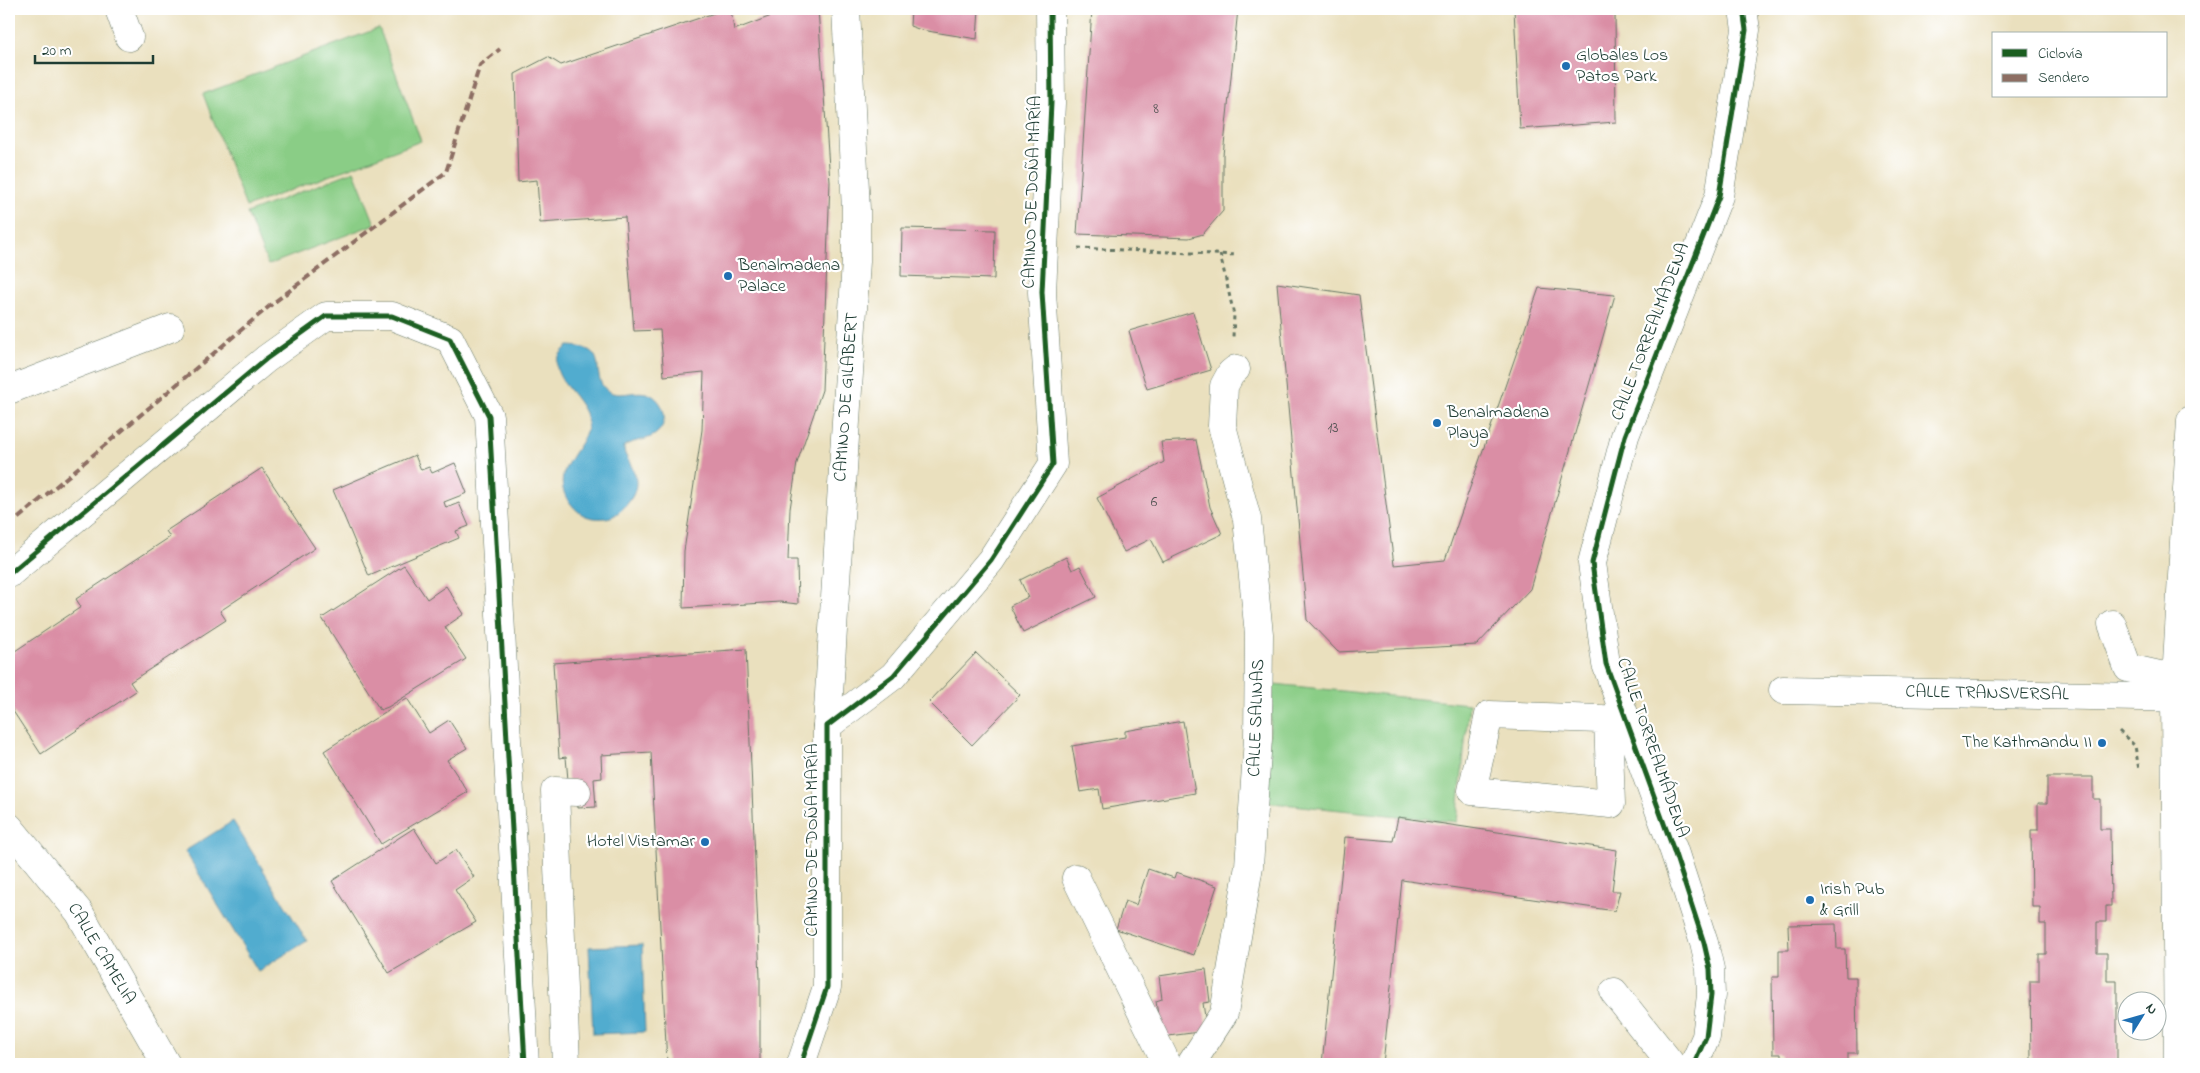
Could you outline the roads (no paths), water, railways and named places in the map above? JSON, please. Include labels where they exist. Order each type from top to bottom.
[{"type":"street","points":[[119,9],[129,37]]},
{"type":"street","name":"CAMINO DE GILABERT","points":[[827,726],[856,261],[856,210],[846,9]]},
{"type":"street","name":"CAMINO DE DOÑA MARÍA","points":[[801,1064],[827,987],[827,726],[893,676],[991,560],[1053,464],[1042,292],[1051,103],[1050,9]]},
{"type":"street","name":"CALLE TORREALMÁDENA","points":[[1694,1064],[1706,1037],[1710,995],[1710,968],[1704,943],[1674,850],[1617,719],[1606,664],[1592,563],[1625,436],[1719,196],[1746,30],[1743,9]]},
{"type":"street","points":[[9,574],[266,359],[326,316],[392,316],[450,339],[489,416],[525,1064]]},
{"type":"street","points":[[9,390],[170,328]]},
{"type":"street","name":"CALLE SALINAS","points":[[1191,1064],[1224,1013],[1249,866],[1258,739],[1259,634],[1247,519],[1222,426],[1224,386],[1234,371]]},
{"type":"street","points":[[2178,1064],[2181,691],[2191,420]]},
{"type":"street","points":[[2112,624],[2128,668],[2181,691]]},
{"type":"street","name":"CALLE TRANSVERSAL","points":[[1783,690],[2181,691]]},
{"type":"street","points":[[1489,715],[1617,719],[1611,804],[1472,791],[1489,715]]},
{"type":"street","points":[[566,1064],[555,791],[577,792]]},
{"type":"street","name":"CALLE CAMELIA","points":[[9,827],[78,912],[166,1064]]},
{"type":"street","points":[[1076,878],[1167,1064]]},
{"type":"street","points":[[1614,992],[1671,1064]]},
{"type":"water","points":[[568,346],[591,351],[597,363],[599,378],[602,385],[608,391],[617,394],[646,393],[652,395],[663,409],[664,421],[658,432],[650,437],[624,446],[635,477],[635,490],[625,506],[615,515],[609,517],[595,518],[584,515],[571,504],[564,492],[562,480],[565,469],[587,430],[587,420],[583,410],[564,382],[557,365],[559,355]]},
{"type":"water","points":[[233,821],[307,941],[258,971],[185,851]]},
{"type":"water","points":[[642,945],[645,1032],[593,1034],[589,947]]},
{"type":"place","name":"Globales Los Patos Park","points":[[1566,66]]},
{"type":"place","name":"Benalmadena Palace","points":[[728,276]]},
{"type":"place","name":"Benalmadena Playa","points":[[1437,423]]},
{"type":"place","name":"The Kathmandu II","points":[[2102,743]]},
{"type":"place","name":"Hotel Vistamar","points":[[705,842]]},
{"type":"place","name":"Irish Pub & Grill","points":[[1810,900]]}]
